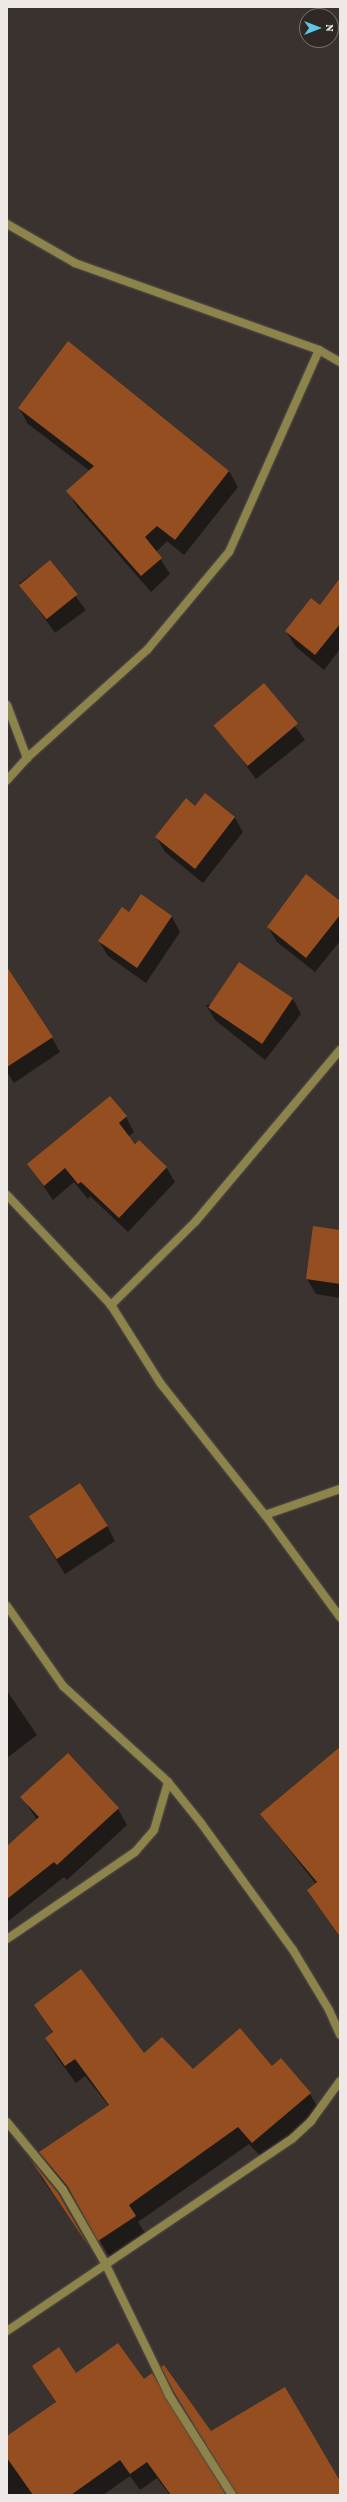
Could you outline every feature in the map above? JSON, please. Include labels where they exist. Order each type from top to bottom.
[{"type":"street","points":[[7,224],[75,263],[319,350],[340,362]]},
{"type":"street","points":[[7,780],[27,758],[148,649],[229,552],[319,350]]},
{"type":"street","points":[[7,705],[27,758]]},
{"type":"street","points":[[111,1305],[196,1221],[340,1050]]},
{"type":"street","points":[[7,1195],[111,1305],[161,1384],[265,1515],[340,1617]]},
{"type":"street","points":[[265,1515],[340,1489]]},
{"type":"street","points":[[7,1606],[63,1686],[168,1782],[293,1950],[329,2010],[340,2035]]},
{"type":"street","points":[[7,1939],[135,1852],[154,1830],[168,1782]]},
{"type":"street","points":[[7,2331],[105,2263],[293,2138],[311,2120],[340,2081]]},
{"type":"street","points":[[7,2122],[64,2190],[105,2263],[169,2395],[232,2495]]},
{"type":"building","points":[[68,341],[229,471],[175,540],[157,526],[145,537],[162,558],[141,576],[66,491],[94,466],[18,408]]},
{"type":"building","points":[[50,560],[78,594],[47,619],[19,585]]},
{"type":"building","points":[[340,578],[340,624],[315,655],[285,631],[311,598],[320,605]]},
{"type":"building","points":[[264,683],[298,724],[248,766],[213,725]]},
{"type":"building","points":[[205,793],[235,817],[195,869],[155,837],[186,798],[195,806]]},
{"type":"building","points":[[306,874],[340,901],[340,915],[306,958],[267,927]]},
{"type":"building","points":[[141,894],[172,916],[137,968],[98,941],[122,907],[129,912]]},
{"type":"building","points":[[239,962],[293,998],[262,1044],[208,1008]]},
{"type":"building","points":[[7,967],[53,1037],[7,1067]]},
{"type":"building","points":[[110,1096],[127,1116],[119,1123],[135,1144],[139,1140],[167,1167],[119,1218],[81,1182],[78,1184],[65,1168],[44,1186],[27,1164]]},
{"type":"building","points":[[313,1226],[340,1230],[340,1284],[306,1279]]},
{"type":"building","points":[[80,1483],[108,1526],[57,1559],[29,1516]]},
{"type":"building","points":[[340,1747],[340,1937],[307,1890],[317,1882],[260,1814]]},
{"type":"building","points":[[68,1753],[119,1808],[57,1865],[54,1862],[7,1899],[7,1846],[39,1817],[20,1797]]},
{"type":"building","points":[[81,1969],[144,2053],[162,2037],[193,2069],[240,2028],[272,2066],[281,2058],[311,2093],[252,2143],[238,2127],[129,2205],[136,2216],[98,2241],[68,2187],[39,2152],[109,2105],[75,2059],[65,2066],[45,2038],[53,2032],[34,2005]]},
{"type":"building","points":[[30,2159],[58,2193],[89,2247]]},
{"type":"building","points":[[118,2343],[144,2379],[152,2373],[226,2495],[171,2495],[147,2462],[130,2474],[120,2460],[71,2495],[33,2495],[7,2458],[7,2436],[56,2402],[32,2366],[59,2347],[76,2373]]},
{"type":"building","points":[[164,2365],[211,2431],[285,2387],[340,2481],[340,2495],[237,2495],[174,2392],[161,2367]]}]
